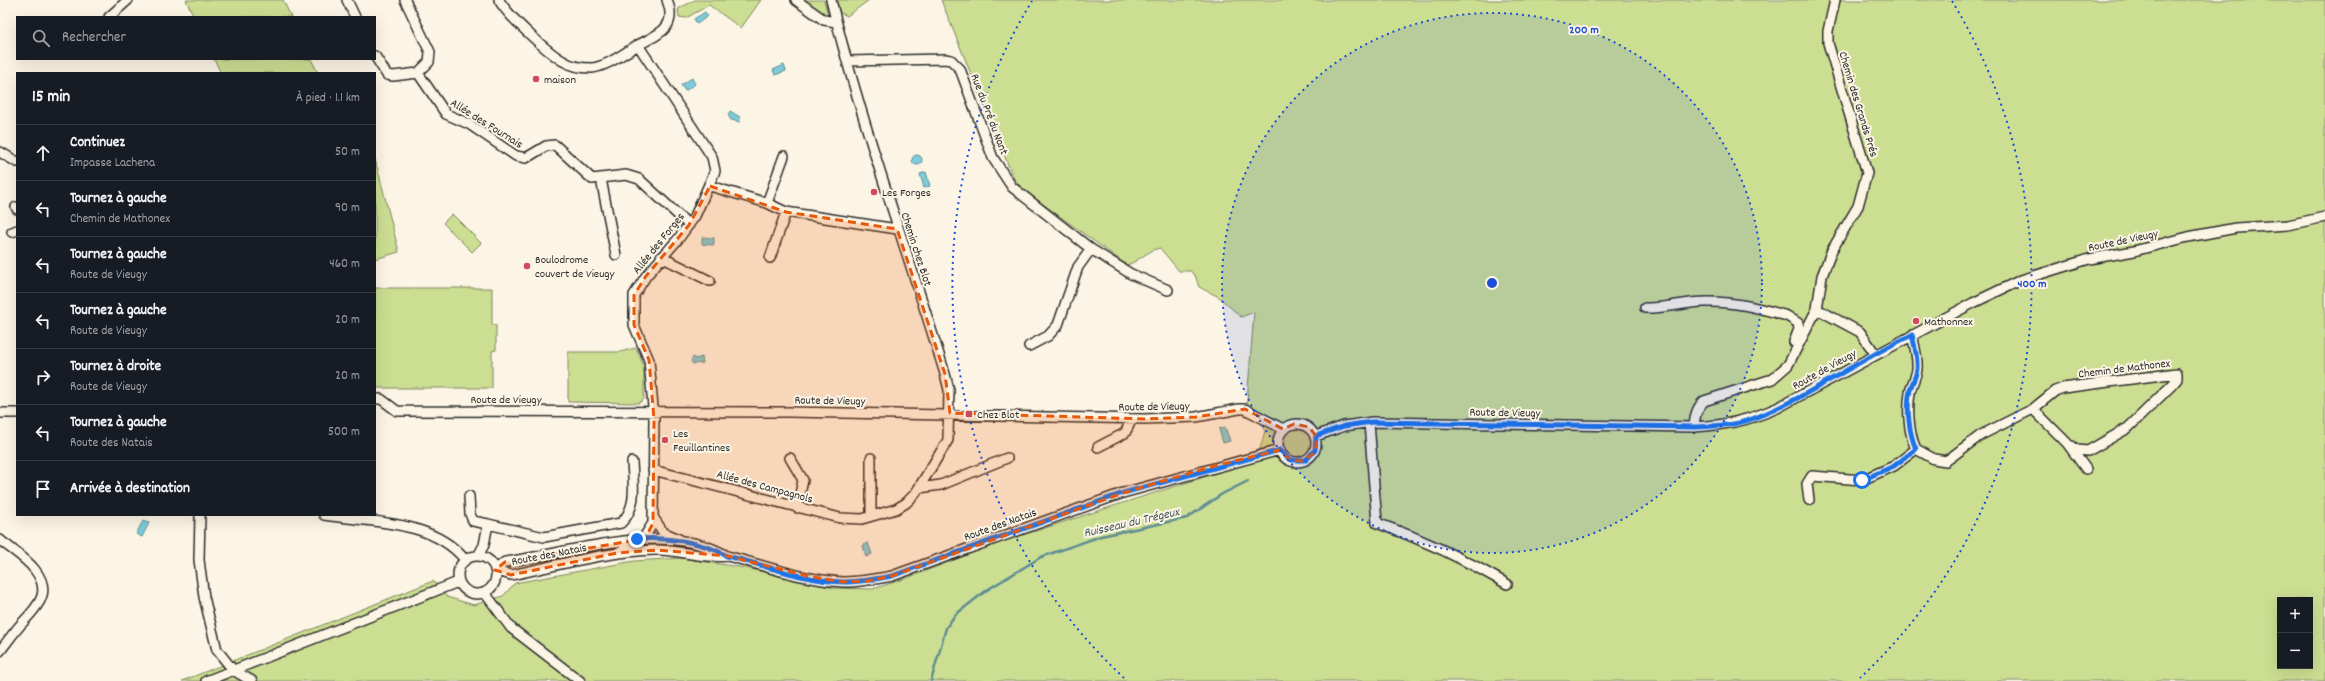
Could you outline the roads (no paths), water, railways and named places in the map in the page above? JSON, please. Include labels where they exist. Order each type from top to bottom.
[{"type":"street","points":[[110,16],[128,0]]},
{"type":"street","points":[[347,0],[355,16]]},
{"type":"street","points":[[376,58],[387,74],[393,76],[418,73],[429,62],[430,52],[405,0]]},
{"type":"street","points":[[499,0],[509,14],[552,52],[569,64],[585,68],[600,66],[666,28],[671,17],[668,0]]},
{"type":"street","points":[[796,0],[824,20],[836,22]]},
{"type":"street","name":"Chemin chez Blot","points":[[831,0],[847,61],[898,229],[945,374],[949,390],[950,413]]},
{"type":"street","name":"Chemin des Grands Prés","points":[[1694,427],[1695,414],[1698,406],[1704,401],[1761,383],[1781,373],[1788,365],[1817,309],[1822,276],[1827,261],[1858,206],[1867,173],[1829,48],[1828,31],[1835,0]]},
{"type":"street","name":"Allée des Forges","points":[[638,45],[712,157],[716,171],[690,225],[661,257],[639,286],[633,304],[634,325],[649,360],[652,411],[653,517],[652,524],[644,539]]},
{"type":"street","name":"Rue du Pré du Nant","points":[[847,61],[950,60],[960,69],[993,158],[1012,187],[1091,249],[1130,274],[1168,290]]},
{"type":"street","name":"Allée des Fournais","points":[[418,73],[446,114],[469,124],[516,156],[526,158],[552,144],[588,177],[601,179],[626,175],[639,179],[690,225]]},
{"type":"street","points":[[0,152],[16,161]]},
{"type":"street","points":[[767,203],[784,156]]},
{"type":"street","points":[[601,179],[616,256]]},
{"type":"street","points":[[710,186],[767,203],[786,212],[898,229]]},
{"type":"street","points":[[770,258],[786,212]]},
{"type":"street","name":"Route de Vieugy","points":[[1316,436],[1344,426],[1368,423],[1694,427],[1731,424],[1751,419],[1777,408],[1912,335],[2021,280],[2089,259],[2134,251],[2188,236],[2236,228],[2288,225],[2325,217]]},
{"type":"street","points":[[1029,346],[1048,336],[1058,325],[1075,273],[1091,249]]},
{"type":"street","points":[[661,257],[710,281]]},
{"type":"street","points":[[1645,308],[1660,308],[1703,302],[1738,303],[1787,316],[1798,323],[1799,329],[1781,373]]},
{"type":"street","points":[[1817,309],[1860,332],[1876,355]]},
{"type":"street","points":[[1808,500],[1807,484],[1812,476],[1862,480],[1894,466],[1916,449],[1910,431],[1909,406],[1909,395],[1917,371],[1917,362],[1912,335]]},
{"type":"street","name":"Chemin de Mathonex","points":[[1916,449],[1934,459],[1946,461],[1981,435],[2033,409],[2055,391],[2063,388],[2177,373],[2177,379],[2174,384],[2128,428],[2082,452],[2067,443]]},
{"type":"street","name":"Route de Vieugy","points":[[376,399],[383,400],[397,411],[950,413],[1132,419],[1196,417],[1245,409],[1283,429]]},
{"type":"street","name":"Chemin de Mathonex","points":[[2033,409],[2067,443],[2086,469]]},
{"type":"street","points":[[0,413],[16,413]]},
{"type":"street","name":"Allée des Campagnols","points":[[653,470],[840,518],[850,520],[871,516],[896,509],[906,503],[918,488],[947,444],[950,413]]},
{"type":"street","points":[[1098,447],[1125,433],[1132,419]]},
{"type":"street","points":[[1368,423],[1377,523],[1428,542],[1466,560],[1507,584]]},
{"type":"street","points":[[1294,424],[1302,424],[1309,427],[1316,436],[1315,450],[1306,460],[1290,460],[1280,450],[1279,437],[1283,429],[1294,424]]},
{"type":"street","name":"Route des Natais","points":[[495,570],[505,562],[644,539],[688,542],[716,549],[727,556],[807,576],[842,582],[868,581],[892,576],[1123,493],[1280,450]]},
{"type":"street","points":[[790,458],[803,480],[797,508]]},
{"type":"street","points":[[871,458],[871,516]]},
{"type":"street","points":[[918,488],[941,485],[1007,458]]},
{"type":"street","points":[[469,496],[470,514],[473,521],[544,537],[620,523],[628,516],[633,503],[632,462]]},
{"type":"street","points":[[200,516],[199,560],[204,597],[217,650],[233,670],[252,681]]},
{"type":"street","points":[[331,516],[416,528],[439,538],[459,552],[465,560]]},
{"type":"street","points":[[653,517],[663,532],[688,542]]},
{"type":"street","points":[[478,556],[484,545],[488,524]]},
{"type":"street","points":[[617,553],[644,539]]},
{"type":"street","points":[[0,540],[35,570],[42,584],[43,593],[37,608],[25,619],[0,651]]},
{"type":"street","name":"Route des Natais","points":[[495,570],[511,575],[617,553],[657,550],[716,557],[727,556]]},
{"type":"street","points":[[478,556],[492,563],[495,570],[494,584],[485,593],[472,594],[466,592],[458,582],[458,570],[465,560],[478,556]]},
{"type":"street","points":[[206,681],[458,582]]},
{"type":"street","points":[[485,593],[511,628],[580,681]]},
{"type":"water","points":[[705,12],[708,16],[697,24],[694,19]]},
{"type":"water","points":[[784,65],[786,71],[775,75],[773,70]]},
{"type":"water","points":[[692,78],[695,84],[685,91],[681,85]]},
{"type":"water","points":[[730,111],[740,117],[740,122],[731,120],[728,115]]},
{"type":"water","points":[[915,155],[919,155],[921,156],[921,164],[915,165],[912,162],[912,158]]},
{"type":"water","points":[[926,172],[930,186],[924,188],[920,174]]},
{"type":"water","points":[[702,237],[714,238],[714,245],[702,244]]},
{"type":"water","points":[[693,357],[696,359],[702,357],[703,363],[693,364],[691,361]]},
{"type":"water","points":[[1225,427],[1230,441],[1223,443],[1219,429]]},
{"type":"water","points":[[143,521],[149,523],[142,537],[136,534]]},
{"type":"water","points":[[868,543],[872,554],[866,557],[863,546]]},
{"type":"waterway","name":"Ruisseau du Trégeux","points":[[931,681],[946,628],[955,615],[987,590],[1041,557],[1101,536],[1187,518],[1222,494],[1248,481]]},
{"type":"place","name":"maison","points":[[536,79]]},
{"type":"place","name":"Les Forges","points":[[874,192]]},
{"type":"place","name":"Boulodrome couvert de Vieugy","points":[[527,266]]},
{"type":"place","name":"Mathonnex","points":[[1916,321]]},
{"type":"place","name":"Chez Blot","points":[[969,414]]},
{"type":"place","name":"Les Feuillantines","points":[[665,440]]}]
